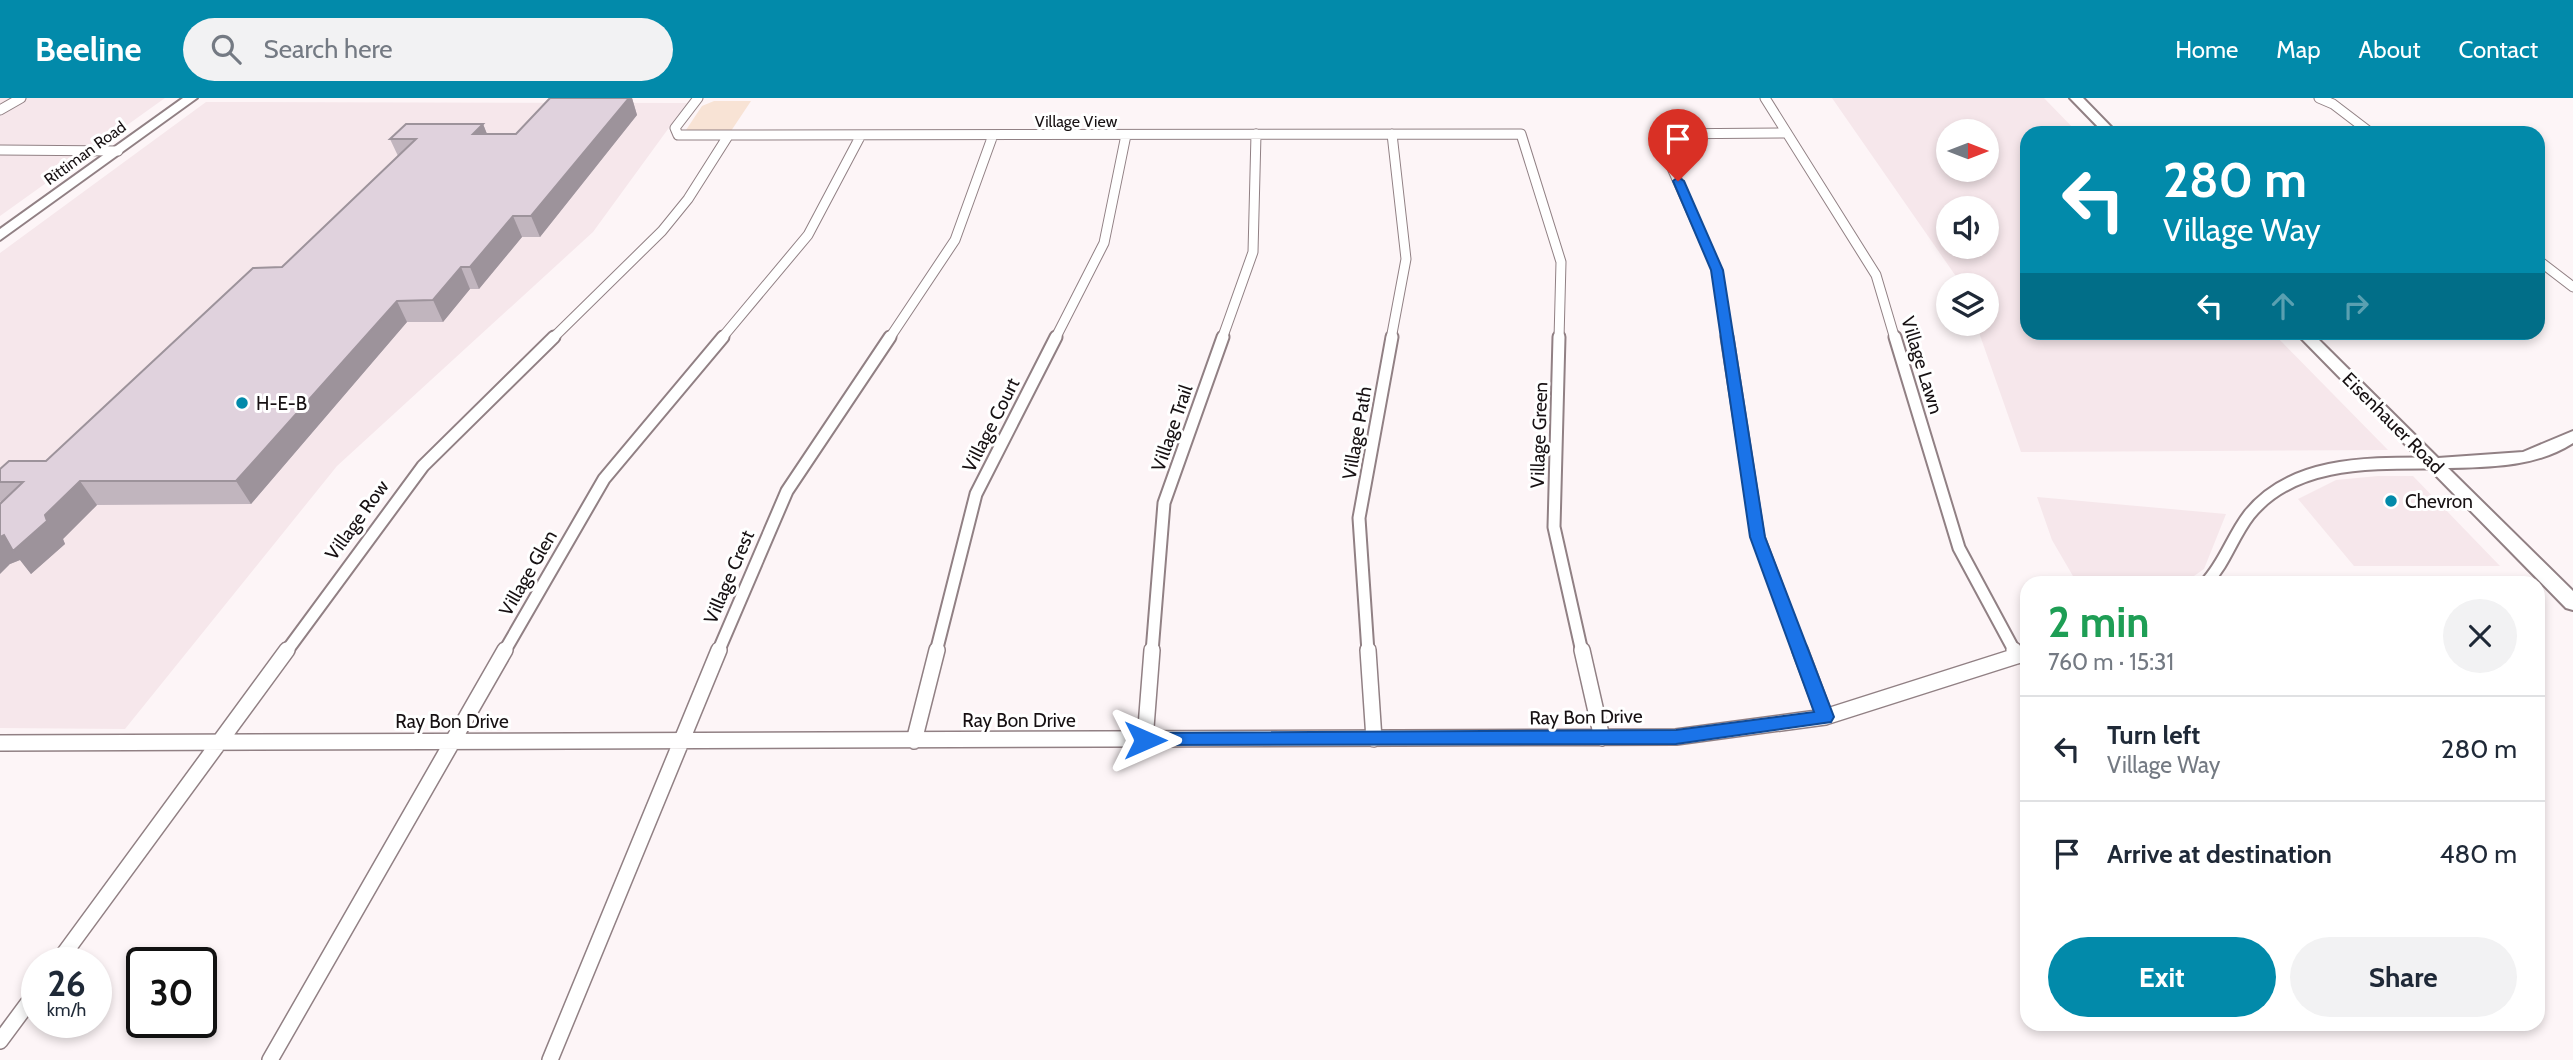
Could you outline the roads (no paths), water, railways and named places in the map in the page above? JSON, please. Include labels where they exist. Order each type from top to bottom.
[{"type":"main road","points":[[2076,98],[2104,126]]},
{"type":"main road","name":"Rittiman Road","points":[[0,236],[192,99]]},
{"type":"main road","name":"Eisenhauer Road","points":[[2310,340],[2573,603]]},
{"type":"main road","points":[[2432,463],[2517,458],[2552,449],[2573,436]]},
{"type":"street","points":[[0,110],[20,98]]},
{"type":"street","name":"Village View","points":[[698,98],[675,133],[687,136],[1521,134]]},
{"type":"street","name":"Village Lawn","points":[[1765,98],[1876,275],[1959,548],[2020,652]]},
{"type":"street","points":[[2319,98],[2333,104],[2362,126]]},
{"type":"street","points":[[1787,133],[1657,134],[1717,270],[1758,537],[1825,717]]},
{"type":"street","name":"Village Trail","points":[[1145,740],[1164,503],[1253,252],[1256,134]]},
{"type":"street","name":"Village Path","points":[[1374,739],[1359,518],[1406,259],[1392,134]]},
{"type":"street","name":"Village Green","points":[[1521,134],[1561,262],[1554,527],[1602,738]]},
{"type":"street","name":"Village Glen","points":[[270,1060],[604,479],[808,235],[861,135]]},
{"type":"street","name":"Village Crest","points":[[550,1060],[680,741],[787,491],[955,240],[993,135]]},
{"type":"street","name":"Village Court","points":[[914,741],[976,494],[1104,243],[1126,135]]},
{"type":"street","name":"Village Row","points":[[69,947],[423,466],[662,231],[688,199],[728,136]]},
{"type":"street","points":[[0,150],[118,151]]},
{"type":"street","points":[[2545,265],[2573,287]]},
{"type":"street","points":[[2212,576],[2228,557],[2249,514],[2272,493],[2298,480],[2339,468],[2432,463]]},
{"type":"street","name":"Ray Bon Drive","points":[[0,743],[1602,738],[1711,734],[1825,717],[2020,656]]},
{"type":"street","points":[[0,1041],[21,1013]]},
{"type":"place","name":"H-E-B","points":[[242,403]]},
{"type":"place","name":"Chevron","points":[[2391,501]]}]
